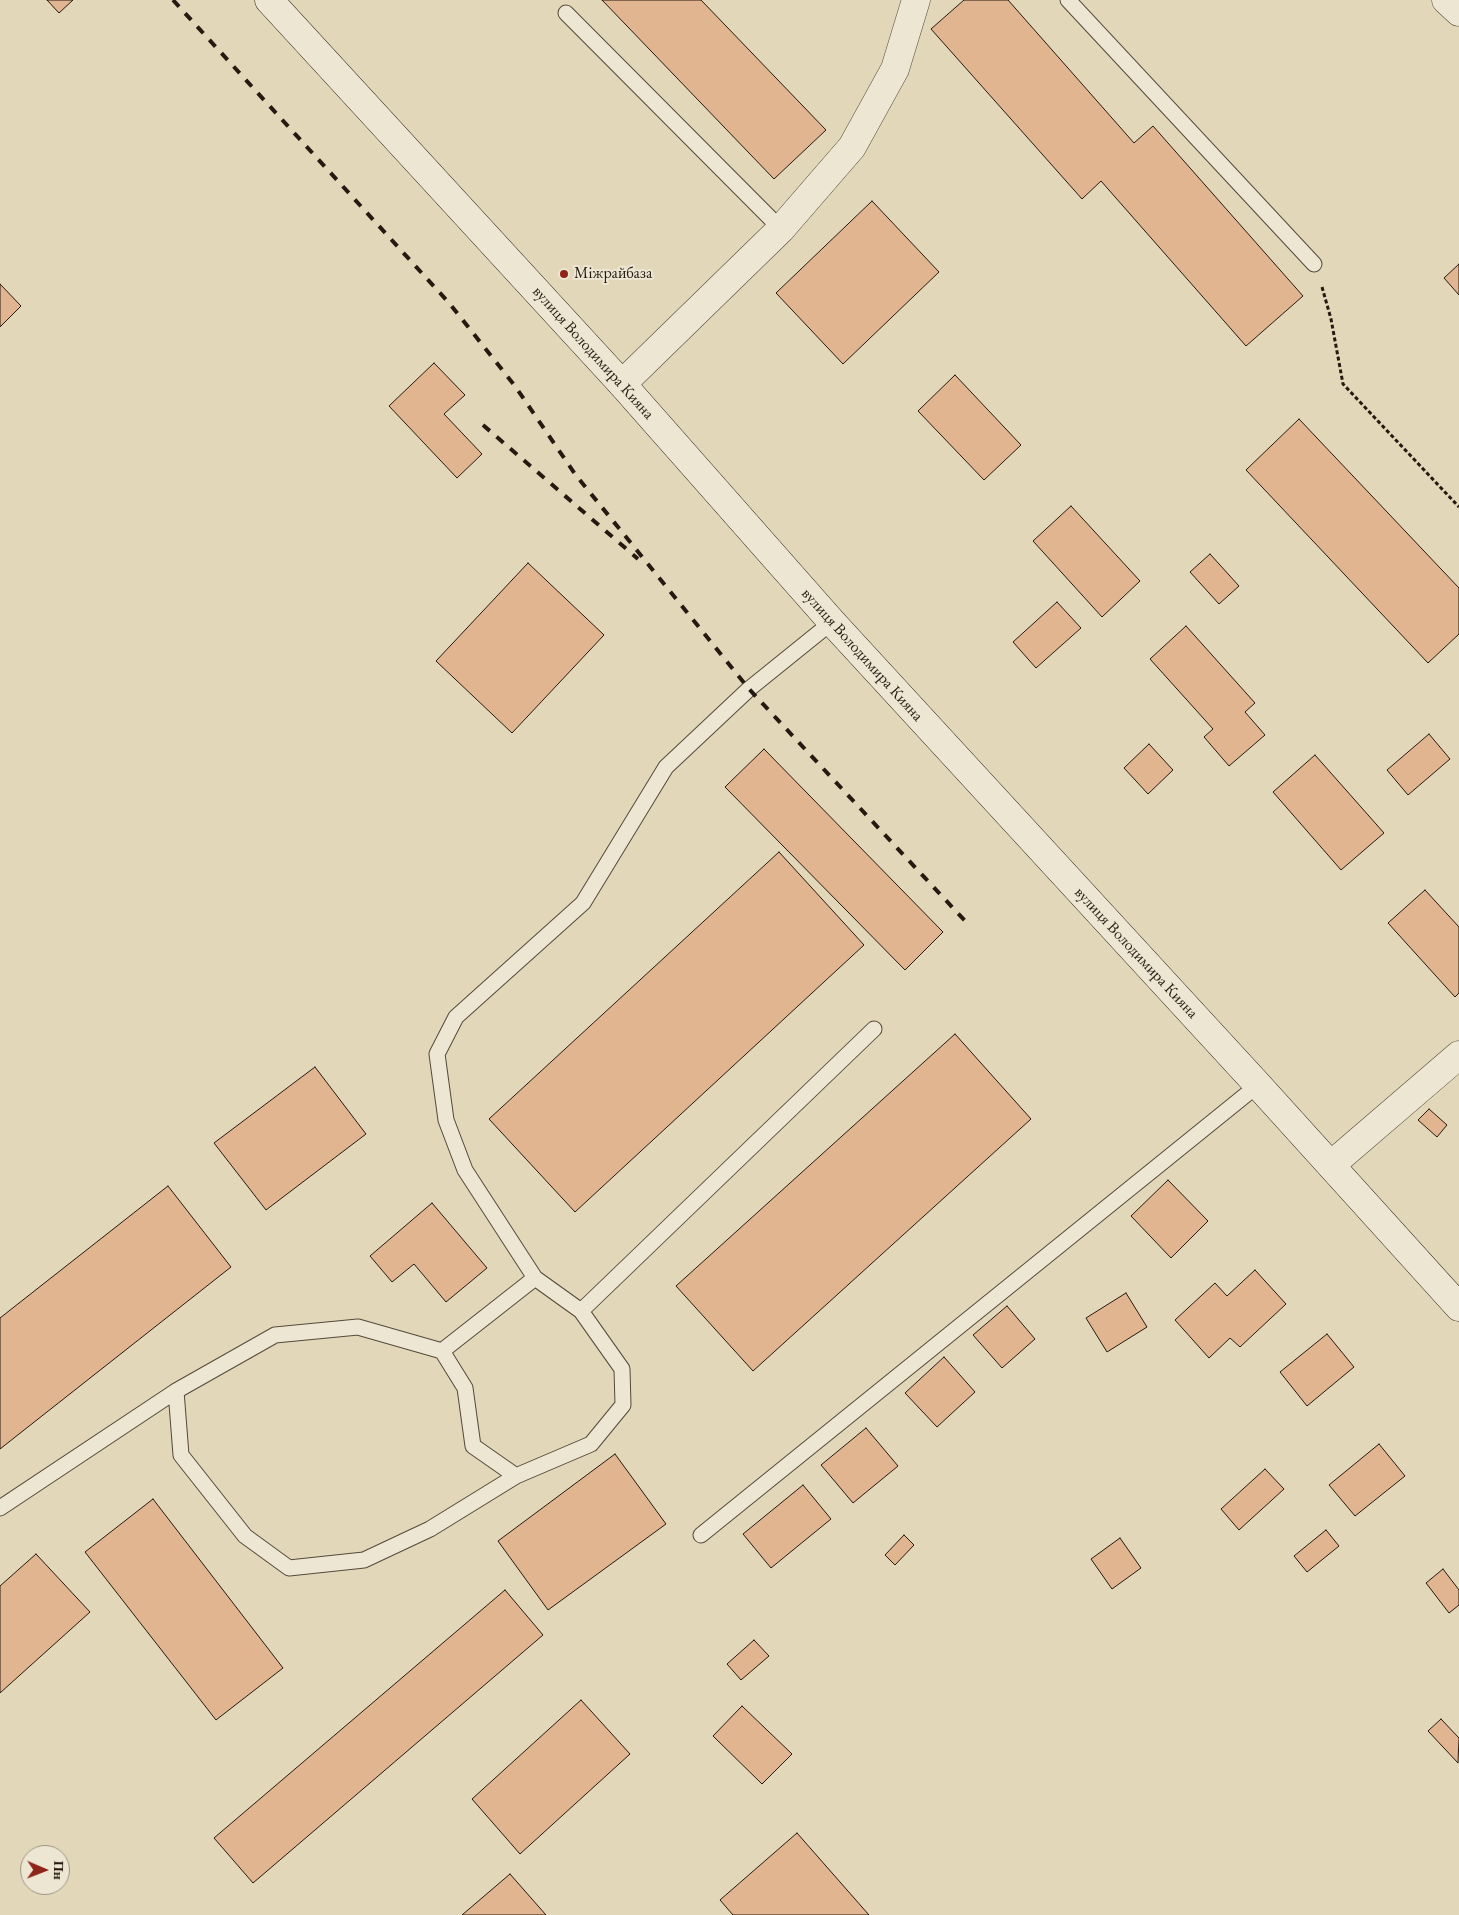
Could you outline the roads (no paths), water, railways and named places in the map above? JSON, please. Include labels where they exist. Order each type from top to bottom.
[{"type":"main road","name":"вулиця Володимира Кияна","points":[[269,0],[622,384],[832,622],[1459,1306]]},
{"type":"main road","points":[[622,384],[780,229],[852,147],[895,69],[916,0]]},
{"type":"main road","points":[[1446,0],[1459,12]]},
{"type":"main road","points":[[1331,1165],[1457,1058]]},
{"type":"lane","points":[[1068,0],[1314,264]]},
{"type":"lane","points":[[566,13],[780,229]]},
{"type":"lane","points":[[176,1391],[181,1455],[245,1536],[288,1568],[364,1560],[430,1529],[516,1476],[592,1444],[623,1405],[622,1369],[581,1311],[535,1278],[465,1170],[446,1120],[437,1054],[456,1017],[583,903],[666,767],[749,689],[832,622]]},
{"type":"lane","points":[[581,1311],[874,1029]]},
{"type":"lane","points":[[701,1535],[1258,1085]]},
{"type":"lane","points":[[442,1351],[535,1278]]},
{"type":"lane","points":[[0,1508],[176,1391],[275,1335],[358,1327],[442,1351],[465,1388],[472,1446],[516,1476]]},
{"type":"railway","points":[[173,0],[450,304],[515,386],[575,474],[749,689],[967,923]]},
{"type":"railway","points":[[483,425],[638,559]]},
{"type":"place","name":"Міжрайбаза","points":[[564,274]]}]
